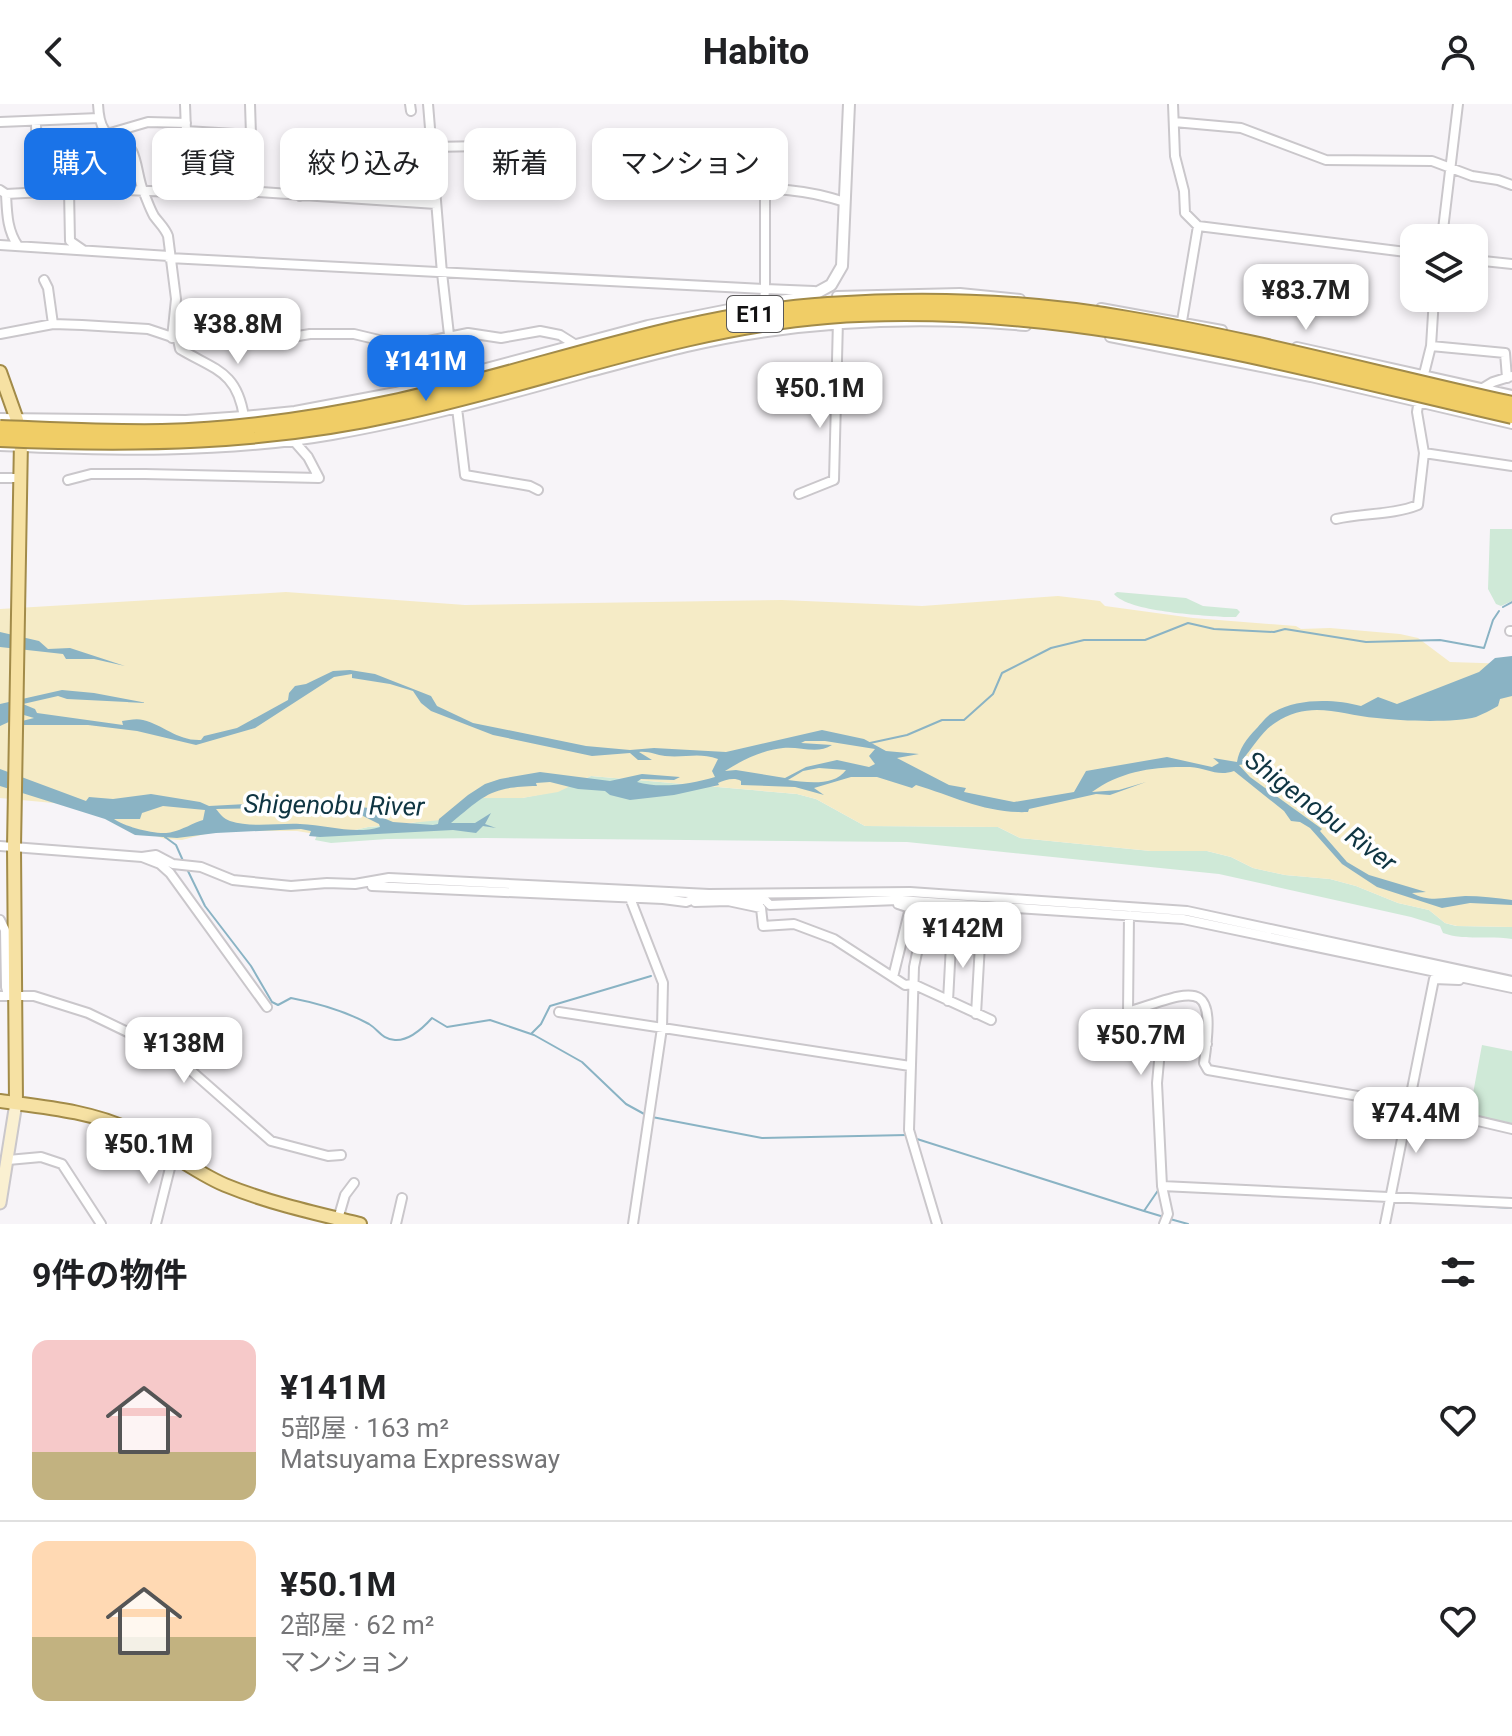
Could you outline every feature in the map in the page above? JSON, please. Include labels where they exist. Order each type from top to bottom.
[{"type":"highway","name":"E11","points":[[0,428],[164,432],[284,422],[400,401],[705,323],[768,312],[885,302],[1044,308],[1125,319],[1283,351],[1512,404]]},
{"type":"highway","name":"E11","points":[[0,439],[163,443],[286,434],[402,413],[708,334],[813,318],[886,314],[1029,320],[1122,331],[1512,416]]},
{"type":"main road","points":[[0,372],[17,420],[22,481],[8,995],[16,1103],[0,1203]]},
{"type":"main road","points":[[0,1101],[110,1122],[131,1130],[221,1184],[262,1200],[360,1224]]},
{"type":"street","points":[[98,104],[100,128]]},
{"type":"street","points":[[185,104],[186,128]]},
{"type":"street","points":[[250,104],[251,128]]},
{"type":"street","points":[[428,104],[430,128]]},
{"type":"street","points":[[0,419],[186,421],[295,412],[454,379],[648,326],[817,294],[831,285],[842,266],[849,104]]},
{"type":"street","points":[[1173,104],[1175,156],[1184,191],[1185,213],[1198,226],[1400,251]]},
{"type":"street","points":[[1444,224],[1458,104]]},
{"type":"street","points":[[0,122],[99,118]]},
{"type":"street","points":[[36,122],[36,128]]},
{"type":"street","points":[[1174,122],[1241,128],[1326,160],[1432,161],[1512,185]]},
{"type":"street","points":[[118,128],[139,123],[186,123]]},
{"type":"street","points":[[136,167],[155,217],[166,229],[176,299],[175,339],[180,349],[211,364],[233,383],[240,394],[244,417]]},
{"type":"street","points":[[136,189],[152,189]]},
{"type":"street","points":[[788,190],[814,192],[845,202]]},
{"type":"street","points":[[18,246],[4,218],[3,192],[24,192]]},
{"type":"street","points":[[69,200],[70,241],[83,250]]},
{"type":"street","points":[[368,200],[436,204]]},
{"type":"street","points":[[436,200],[454,379]]},
{"type":"street","points":[[764,303],[765,200]]},
{"type":"street","points":[[1182,321],[1198,226]]},
{"type":"street","points":[[0,245],[442,273],[814,291],[817,294]]},
{"type":"street","points":[[1488,261],[1512,264]]},
{"type":"street","points":[[44,280],[53,324]]},
{"type":"street","points":[[799,494],[834,480],[839,325],[837,296],[831,285]]},
{"type":"street","points":[[837,296],[960,293],[1084,305],[1182,321],[1512,395]]},
{"type":"street","points":[[1336,519],[1418,505],[1424,453],[1417,412],[1431,346],[1433,312]]},
{"type":"street","points":[[0,446],[210,448],[294,441],[457,408],[693,346],[753,334],[900,322],[966,323],[1080,332],[1175,348],[1512,424]]},
{"type":"street","points":[[0,334],[53,324],[148,329],[175,339],[236,343],[310,334],[354,334],[404,346],[478,333],[501,338],[547,332],[569,339],[576,345]]},
{"type":"street","points":[[1431,346],[1505,353],[1509,377],[1483,388]]},
{"type":"street","points":[[457,408],[465,475],[538,490]]},
{"type":"street","points":[[68,480],[91,474],[319,478],[308,457],[294,441]]},
{"type":"street","points":[[1424,453],[1512,466]]},
{"type":"street","points":[[0,478],[22,481]]},
{"type":"street","points":[[0,846],[142,857],[156,855],[173,864],[201,867],[233,880],[291,886],[355,884],[686,902],[765,900],[770,905],[842,904],[847,900],[871,900],[1183,919],[1512,988]]},
{"type":"street","points":[[142,857],[160,864],[170,873],[267,1007]]},
{"type":"street","points":[[355,884],[389,878],[709,894],[910,892],[1187,911],[1512,981]]},
{"type":"street","points":[[847,892],[910,908],[893,977]]},
{"type":"street","points":[[686,902],[709,894]]},
{"type":"street","points":[[630,898],[663,983],[662,1028],[633,1224]]},
{"type":"street","points":[[728,901],[761,908],[763,926],[794,924],[834,939],[905,985],[913,984],[991,1020]]},
{"type":"street","points":[[1129,915],[1128,1012],[1181,996],[1196,995],[1205,1002],[1208,1010],[1204,1063],[1208,1070],[1410,1105],[1512,1129]]},
{"type":"street","points":[[0,920],[5,930],[8,995],[34,996],[64,1004],[171,1053],[271,1141],[328,1156],[341,1155]]},
{"type":"street","points":[[907,923],[995,928]]},
{"type":"street","points":[[923,924],[913,984],[909,1130],[937,1224]]},
{"type":"street","points":[[948,1001],[952,926]]},
{"type":"street","points":[[976,1014],[981,927]]},
{"type":"street","points":[[1385,1224],[1434,979],[1512,981]]},
{"type":"street","points":[[559,1012],[910,1066]]},
{"type":"street","points":[[1164,1224],[1168,1214],[1162,1186],[1157,1083],[1161,1040],[1207,1044]]},
{"type":"street","points":[[156,1224],[173,1156]]},
{"type":"street","points":[[8,1160],[41,1157],[62,1164],[101,1224]]},
{"type":"street","points":[[338,1219],[345,1195],[354,1183]]},
{"type":"street","points":[[1162,1186],[1512,1203]]},
{"type":"street","points":[[396,1224],[402,1198]]},
{"type":"green space","points":[[1490,529],[1512,529],[1512,601],[1501,606],[1496,604],[1488,589]]},
{"type":"green space","points":[[1114,594],[1186,598],[1203,606],[1237,609],[1240,612],[1236,617],[1224,617],[1166,612],[1134,605]]},
{"type":"green space","points":[[591,776],[797,794],[816,799],[865,826],[998,827],[1020,838],[1151,851],[1207,851],[1231,857],[1253,868],[1285,875],[1330,879],[1356,886],[1398,903],[1429,910],[1445,923],[1456,926],[1512,927],[1512,939],[1451,935],[1443,933],[1440,926],[1411,917],[1219,874],[907,842],[485,838],[331,843],[315,840],[317,835],[409,824],[464,809],[481,798],[522,798],[558,791]]},
{"type":"green space","points":[[1482,1045],[1512,1051],[1512,1123],[1469,1115]]},
{"type":"sand","points":[[286,592],[465,605],[782,600],[922,606],[1058,596],[1193,618],[1418,638],[1450,662],[1512,664],[1512,927],[1457,926],[1445,923],[1429,910],[1398,903],[1356,886],[1330,879],[1285,875],[1253,868],[1231,857],[1207,851],[1151,851],[1020,838],[998,827],[865,826],[816,799],[797,794],[591,776],[558,792],[522,798],[481,798],[441,820],[368,827],[327,836],[297,831],[216,831],[182,840],[165,839],[64,804],[0,798],[0,609]]},
{"type":"water","points":[[0,632],[39,641],[48,649],[70,648],[125,666],[94,659],[66,659],[63,654],[0,647]]},
{"type":"water","points":[[1512,656],[1512,696],[1500,699],[1498,706],[1476,717],[1413,721],[1325,710],[1301,712],[1270,726],[1242,760],[1263,761],[1239,765],[1250,777],[1322,829],[1320,831],[1347,862],[1369,875],[1426,892],[1412,893],[1425,898],[1483,897],[1512,900],[1512,905],[1470,903],[1442,908],[1377,887],[1342,864],[1310,828],[1291,821],[1284,811],[1234,771],[1217,773],[1190,767],[1151,769],[1126,775],[1092,792],[1119,790],[1146,782],[1110,795],[1096,794],[1029,809],[1028,812],[984,807],[916,785],[912,788],[877,777],[851,777],[814,788],[824,795],[795,787],[741,785],[741,781],[732,779],[674,795],[630,800],[605,791],[550,782],[536,783],[537,786],[509,788],[490,794],[451,823],[475,823],[491,813],[485,824],[496,828],[483,826],[476,833],[453,830],[320,837],[309,836],[311,831],[301,829],[177,838],[135,835],[105,819],[0,786],[0,769],[86,801],[89,797],[113,799],[151,794],[209,806],[264,803],[354,806],[412,814],[369,812],[393,822],[433,825],[485,784],[540,772],[610,781],[642,774],[680,777],[674,780],[641,779],[637,782],[656,785],[686,784],[715,777],[712,771],[718,759],[711,757],[643,752],[639,752],[652,760],[638,760],[630,753],[592,756],[493,735],[431,711],[413,691],[352,678],[352,674],[334,677],[255,728],[196,745],[137,731],[88,725],[22,725],[22,721],[34,718],[24,715],[0,726],[0,704],[62,690],[147,703],[58,696],[23,704],[37,713],[123,725],[122,721],[141,719],[185,738],[201,740],[204,736],[237,728],[288,700],[295,686],[333,671],[350,670],[375,674],[431,696],[437,706],[473,723],[586,746],[726,752],[822,730],[864,739],[886,751],[919,754],[897,758],[949,785],[966,788],[964,792],[1014,802],[1074,792],[1086,771],[1167,757],[1212,767],[1219,763],[1213,758],[1237,762],[1250,736],[1269,715],[1284,707],[1317,701],[1361,706],[1378,697],[1397,704],[1479,672],[1495,658]],"holes":[[[825,741],[875,749],[869,756],[875,764],[869,767],[837,760],[806,767],[785,778],[725,771],[746,759],[775,749],[808,750],[832,745],[801,743]],[[819,768],[846,770],[827,781],[788,780],[803,771]],[[163,806],[205,810],[203,820],[166,833],[142,830],[114,819],[140,819],[142,813]],[[266,808],[323,816],[353,811],[380,827],[360,830],[300,824],[247,824],[228,820],[216,809]]]},
{"type":"waterway","points":[[1503,607],[1512,602]]},
{"type":"waterway","points":[[870,743],[907,735],[942,720],[964,720],[993,694],[1002,673],[1051,648],[1084,640],[1145,640],[1188,623],[1214,629],[1274,632],[1285,629],[1366,642],[1440,640],[1484,648],[1499,611]]},
{"type":"waterway","points":[[165,837],[176,845],[184,863]]},
{"type":"waterway","points":[[187,869],[205,906],[251,966],[272,1002],[278,1005],[291,998],[332,1008],[395,1040],[410,1036],[432,1018],[447,1027],[490,1020],[534,1035],[582,1062],[626,1104],[646,1115]]},
{"type":"waterway","points":[[532,1033],[541,1024],[550,1006],[651,976]]},
{"type":"waterway","points":[[652,1117],[762,1138],[907,1135]]},
{"type":"waterway","points":[[917,1139],[1144,1211],[1159,1189]]},
{"type":"waterway","points":[[1393,1201],[1512,1208]]},
{"type":"waterway","points":[[1144,1211],[1164,1217]]},
{"type":"waterway","points":[[1170,1219],[1188,1224]]},
{"type":"water label","name":"Shigenobu River","points":[[334,805]]},
{"type":"water label","name":"Shigenobu River","points":[[1321,811]]}]
